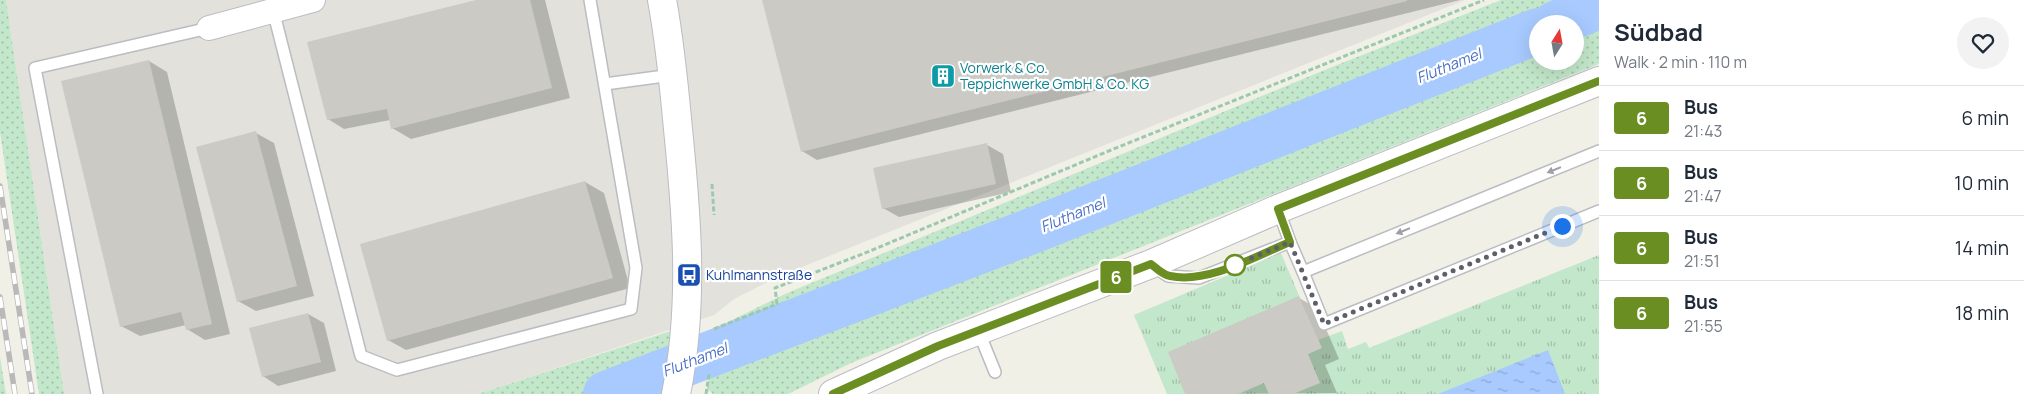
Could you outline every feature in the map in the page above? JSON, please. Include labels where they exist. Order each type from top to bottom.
[{"type":"main road","points":[[662,0],[683,174],[688,249],[686,332],[676,394]]},
{"type":"main road","points":[[833,394],[938,346],[1151,264],[1278,209],[1599,81]]},
{"type":"street","points":[[209,28],[314,0]]},
{"type":"lane","points":[[273,10],[362,356],[397,370],[631,308],[636,268],[590,0]]},
{"type":"lane","points":[[97,394],[35,68],[209,28]]},
{"type":"lane","points":[[604,84],[672,75]]},
{"type":"lane","points":[[1303,272],[1599,152]]},
{"type":"lane","points":[[1278,209],[1324,324],[1599,211]]},
{"type":"lane","points":[[1151,264],[1168,276],[1198,278],[1290,242]]},
{"type":"lane","points":[[978,330],[996,372]]},
{"type":"path","points":[[714,329],[777,304],[775,288],[1484,0]]},
{"type":"shaded area","points":[[6,0],[1465,0],[777,277],[734,299],[714,315],[478,394],[64,394]]},
{"type":"green space","points":[[0,0],[6,0],[64,394],[39,394],[0,132]]},
{"type":"green space","points":[[1501,0],[1599,0],[1599,64],[1584,70],[1584,15],[1529,15],[1529,70],[1584,70],[851,363],[788,394],[713,394],[710,391],[707,392],[714,329],[785,294],[1327,69]]},
{"type":"green space","points":[[1281,253],[1318,340],[1342,331],[1348,349],[1366,342],[1369,348],[1599,255],[1599,394],[1167,394],[1134,315]]},
{"type":"green space","points":[[683,327],[672,394],[478,394]]},
{"type":"green space","points":[[0,357],[6,394],[0,394]]},
{"type":"water","points":[[1548,350],[1565,394],[1438,394]]},
{"type":"building","points":[[476,0],[530,0],[552,88],[391,129],[387,109],[327,120],[307,42]]},
{"type":"building","name":"Vorwerk & Co. Teppichwerke GmbH & Co. KG","points":[[762,0],[1407,0],[1407,1],[801,152]]},
{"type":"building","points":[[149,60],[212,324],[186,330],[181,312],[120,327],[61,81]]},
{"type":"building","points":[[256,131],[297,286],[237,302],[196,147]]},
{"type":"building","points":[[987,143],[996,184],[882,209],[873,168]]},
{"type":"building","points":[[585,181],[613,278],[387,341],[360,244]]},
{"type":"building","points":[[1299,296],[1322,348],[1308,354],[1320,383],[1293,394],[1269,394],[1264,383],[1238,394],[1185,394],[1168,352]]},
{"type":"building","points":[[308,313],[321,362],[262,377],[249,328]]},
{"type":"waterway","name":"Fluthamel","points":[[1577,15],[1599,6]]},
{"type":"waterway","name":"Fluthamel","points":[[606,394],[1029,232],[1529,35]]},
{"type":"railway","points":[[0,186],[32,394]]},
{"type":"railway","points":[[0,297],[15,394]]},
{"type":"bus line","name":"6","points":[[833,394],[938,346],[1151,264],[1168,276],[1198,278],[1276,248],[1290,242],[1278,209],[1599,81]]},
{"type":"place","name":"Vorwerk & Co. Teppichwerke GmbH & Co. KG","points":[[943,76]]},
{"type":"place","name":"Kuhlmannstraße","points":[[689,275]]},
{"type":"route","points":[[1235,265],[1290,242],[1324,324],[1562,226]]}]
